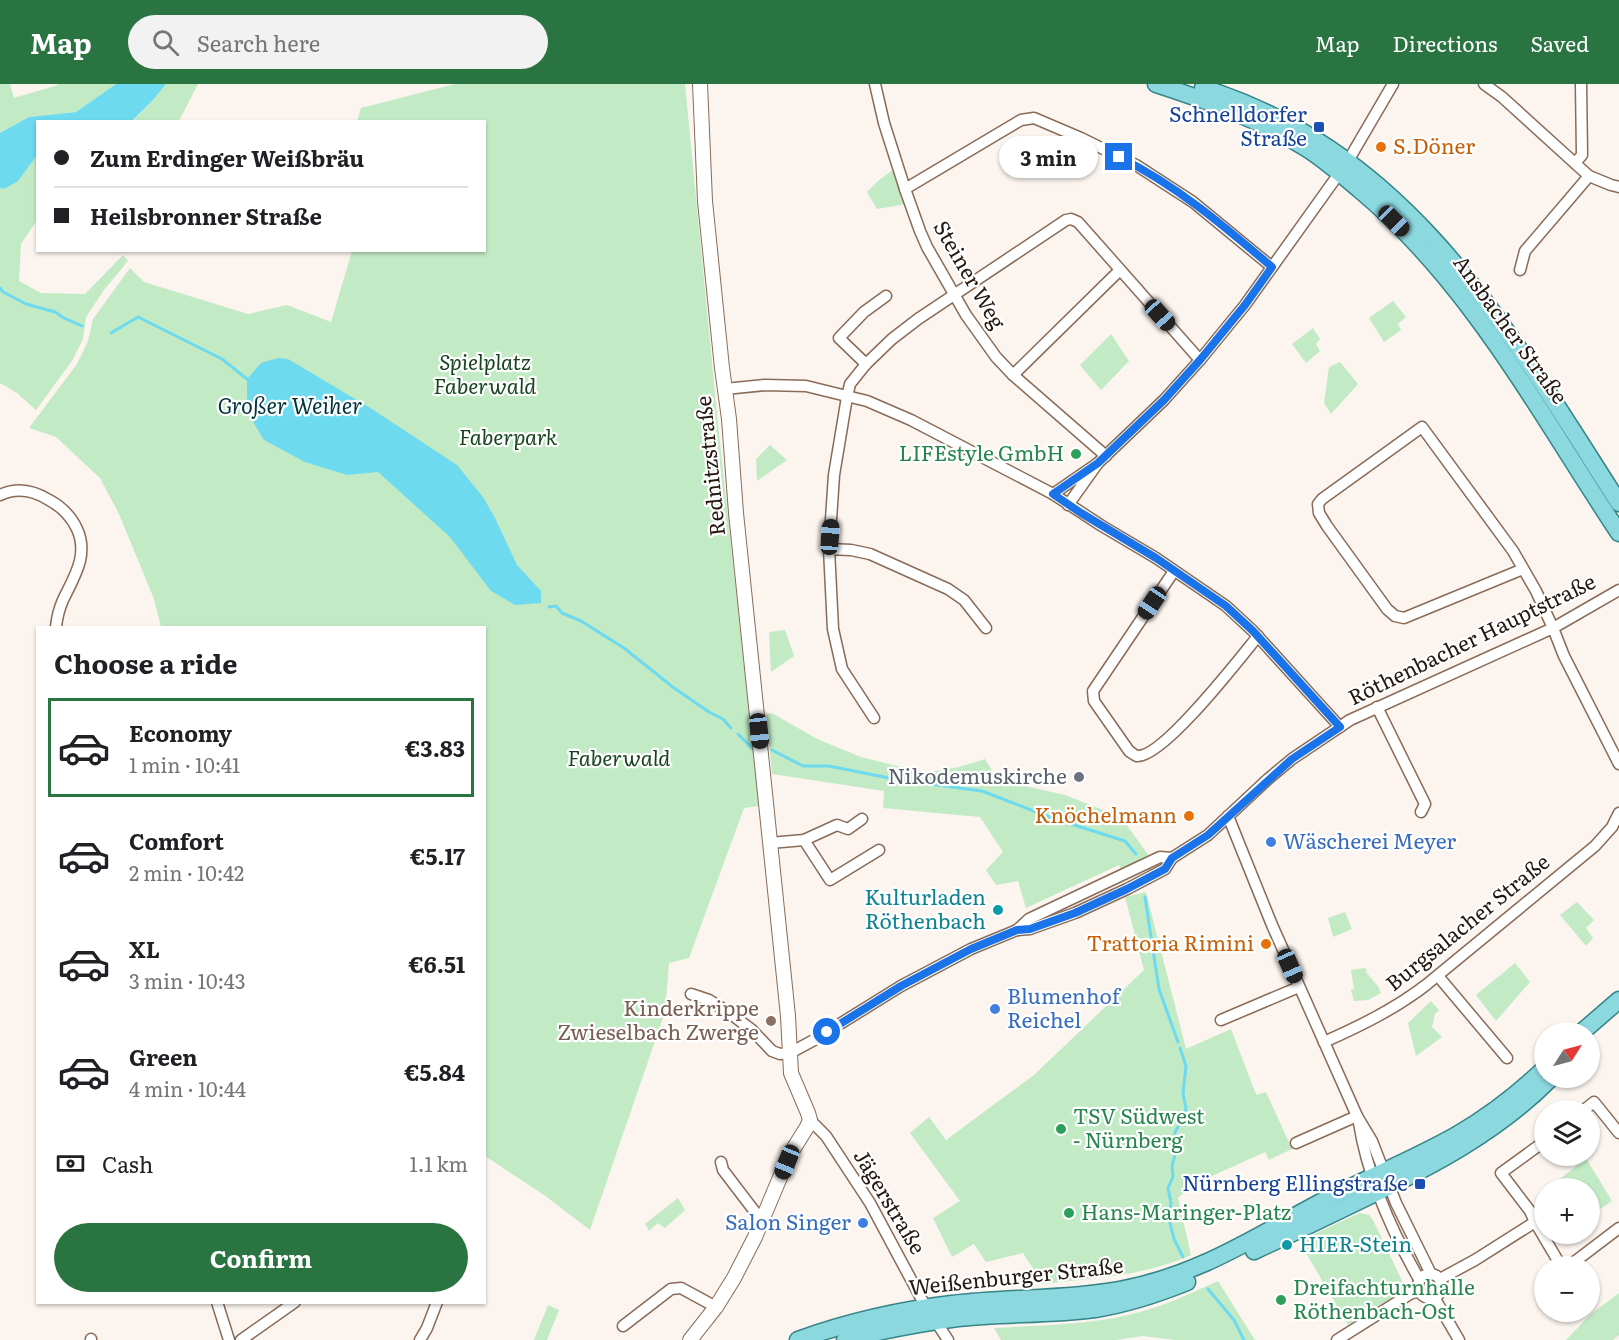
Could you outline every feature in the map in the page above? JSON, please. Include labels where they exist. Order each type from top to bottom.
[{"type":"main road","name":"Rednitzstraße","points":[[700,84],[704,186],[788,1016],[791,1073],[810,1120]]},
{"type":"main road","name":"Ansbacher Straße","points":[[1156,84],[1258,122],[1307,149],[1370,179],[1411,216],[1471,283],[1530,365],[1619,503]]},
{"type":"main road","name":"Ansbacher Straße","points":[[1191,84],[1236,99],[1274,116],[1314,138],[1344,167],[1455,288],[1493,338],[1619,533]]},
{"type":"main road","points":[[1594,1022],[1619,1000]]},
{"type":"main road","points":[[1600,1029],[1619,1012]]},
{"type":"main road","name":"Weißenburger Straße","points":[[845,1340],[937,1321],[1083,1310],[1133,1301],[1174,1287],[1216,1269],[1380,1182],[1424,1152],[1502,1105],[1534,1077]]},
{"type":"main road","name":"Weißenburger Straße","points":[[798,1340],[861,1321],[927,1307],[1100,1293],[1166,1278],[1229,1253],[1322,1202],[1443,1159],[1481,1136],[1540,1088]]},
{"type":"main road","points":[[690,1340],[716,1307],[734,1278],[762,1221],[789,1156],[810,1120]]},
{"type":"street","name":"Steiner Weg","points":[[875,84],[884,123],[905,189],[927,247],[966,315],[996,357],[1102,460]]},
{"type":"street","points":[[1068,505],[1102,460],[1164,400],[1245,305],[1344,167],[1393,84]]},
{"type":"street","points":[[1484,84],[1502,97],[1589,176],[1611,186],[1619,187]]},
{"type":"street","points":[[1575,163],[1582,155],[1581,84]]},
{"type":"street","points":[[905,189],[1021,120],[1034,118],[1136,165],[1210,215],[1272,267]]},
{"type":"street","points":[[1520,270],[1525,251],[1589,176]]},
{"type":"street","points":[[874,718],[842,669],[833,629],[829,549],[834,475],[847,397],[850,384],[866,364],[892,339],[954,295],[1066,220],[1071,219],[1078,222],[1200,360]]},
{"type":"street","points":[[1013,375],[1120,270]]},
{"type":"street","points":[[866,364],[838,338],[864,312],[886,296]]},
{"type":"street","points":[[725,389],[765,385],[806,386],[867,401],[911,420],[1053,494],[1226,606],[1258,636],[1340,727]]},
{"type":"street","points":[[1523,569],[1404,618],[1399,618],[1387,609],[1320,516],[1318,504],[1422,427],[1513,551],[1523,569],[1553,628],[1564,656],[1616,750],[1619,764]]},
{"type":"street","points":[[1053,494],[1102,460]]},
{"type":"street","points":[[0,495],[15,490],[29,490],[40,495],[63,508],[73,520],[79,533],[82,556],[75,578],[63,600],[56,626]]},
{"type":"street","points":[[829,549],[870,554],[948,589],[964,600],[986,628]]},
{"type":"street","points":[[1174,571],[1093,691],[1094,701],[1134,755],[1139,756],[1150,752],[1179,728],[1258,636]]},
{"type":"street","name":"Röthenbacher Hauptstraße","points":[[790,1053],[901,986],[971,949],[1017,930],[1030,929],[1075,913],[1165,869],[1172,858],[1208,835],[1292,759],[1340,727],[1377,707],[1553,628],[1619,590]]},
{"type":"street","points":[[1377,707],[1425,804],[1421,812]]},
{"type":"street","name":"Burgsalacher Straße","points":[[1324,1042],[1383,1014],[1413,996],[1616,831],[1619,813]]},
{"type":"street","points":[[1228,816],[1258,894],[1299,987],[1358,1116],[1372,1141],[1380,1182],[1423,1296],[1434,1297]]},
{"type":"street","points":[[770,843],[804,840],[837,825],[848,829],[862,819]]},
{"type":"street","points":[[804,840],[830,880],[879,850]]},
{"type":"street","points":[[1438,976],[1507,1058]]},
{"type":"street","points":[[1221,1020],[1299,987]]},
{"type":"street","points":[[692,994],[709,1000],[731,1014],[752,1030],[772,1051],[790,1053]]},
{"type":"street","points":[[1600,1109],[1619,1133]]},
{"type":"street","points":[[1296,1143],[1358,1116]]},
{"type":"street","name":"Jägerstraße","points":[[810,1120],[826,1136],[870,1203],[927,1307],[948,1340]]},
{"type":"street","points":[[1336,1340],[1410,1294],[1419,1285],[1424,1275],[1435,1276],[1475,1260],[1534,1222],[1530,1211],[1501,1173],[1534,1149]]},
{"type":"street","points":[[721,1162],[723,1170],[762,1221]]},
{"type":"street","points":[[1380,1182],[1435,1276],[1441,1290],[1434,1297]]},
{"type":"street","points":[[1582,1256],[1619,1228]]},
{"type":"street","points":[[623,1326],[671,1289],[681,1288],[716,1307]]},
{"type":"street","points":[[1434,1297],[1459,1340]]},
{"type":"street","points":[[218,1304],[229,1340]]},
{"type":"street","points":[[241,1340],[292,1304]]},
{"type":"street","points":[[420,1340],[436,1304]]},
{"type":"green space","points":[[0,84],[10,84],[14,98],[58,84],[116,84],[76,112],[29,117],[0,133]]},
{"type":"green space","points":[[166,84],[198,84],[180,120],[134,120]]},
{"type":"green space","name":"Faberwald","points":[[455,84],[685,84],[718,424],[759,806],[744,808],[689,958],[669,963],[665,1012],[590,1230],[544,1195],[486,1157],[486,626],[161,626],[154,599],[119,514],[100,478],[56,437],[29,428],[77,364],[88,341],[93,319],[130,268],[144,282],[248,314],[287,305],[331,322],[352,252],[486,252],[486,120],[357,120],[361,108]]},
{"type":"green space","points":[[36,156],[36,222],[21,244],[19,281],[41,293],[85,294],[123,255],[128,261],[104,290],[86,317],[83,339],[72,361],[36,410],[17,393],[0,383],[0,188],[4,189]]},
{"type":"green space","points":[[894,169],[907,204],[877,209],[867,192]]},
{"type":"green space","points":[[1393,301],[1406,317],[1398,324],[1401,330],[1384,342],[1369,318]]},
{"type":"green space","points":[[1313,328],[1320,339],[1316,344],[1320,351],[1306,363],[1292,344]]},
{"type":"green space","points":[[1111,334],[1129,361],[1101,390],[1080,365]]},
{"type":"green space","points":[[1340,362],[1358,384],[1331,414],[1324,403],[1329,367]]},
{"type":"green space","points":[[770,445],[787,460],[757,481],[756,459]]},
{"type":"green space","points":[[785,630],[794,656],[771,672],[769,632]]},
{"type":"green space","points":[[772,713],[817,739],[861,757],[925,773],[959,767],[985,759],[998,780],[1065,795],[1121,817],[1149,856],[1121,869],[1119,865],[1026,908],[1018,881],[996,885],[986,870],[1003,852],[980,817],[883,808],[884,791],[772,774],[766,714]]},
{"type":"green space","name":"TSV Südwest - Nürnberg","points":[[1146,892],[1186,1049],[1231,1029],[1255,1092],[1257,1095],[1266,1092],[1292,1149],[1269,1160],[1265,1152],[1199,1182],[1180,1196],[1178,1198],[1191,1255],[1156,1268],[1043,1284],[1023,1253],[986,1262],[974,1244],[952,1257],[933,1218],[960,1201],[910,1133],[929,1117],[946,1140],[1034,1075],[1144,970],[1125,897]]},
{"type":"green space","points":[[1577,902],[1594,920],[1586,928],[1593,938],[1586,946],[1560,915]]},
{"type":"green space","points":[[1345,912],[1352,929],[1333,937],[1328,918]]},
{"type":"green space","points":[[1515,963],[1530,982],[1496,1021],[1476,995]]},
{"type":"green space","points":[[1365,968],[1381,993],[1368,1000],[1354,1001],[1351,990],[1354,989],[1351,970]]},
{"type":"green space","points":[[1431,1001],[1439,1010],[1435,1014],[1432,1027],[1442,1037],[1416,1056],[1408,1023]]},
{"type":"green space","points":[[1576,1166],[1591,1166],[1598,1178],[1561,1178]]},
{"type":"green space","points":[[1600,1181],[1612,1201],[1600,1209]]},
{"type":"green space","points":[[678,1198],[685,1210],[665,1228],[658,1223],[649,1231],[645,1224]]},
{"type":"green space","points":[[1360,1213],[1369,1215],[1373,1220],[1406,1289],[1348,1325],[1299,1241]]},
{"type":"green space","points":[[1218,1281],[1255,1340],[1175,1340],[1143,1336],[1116,1340],[1001,1340],[994,1328],[1066,1324],[1119,1317],[1157,1307]]},
{"type":"green space","points":[[1619,1293],[1619,1335],[1613,1340],[1566,1340],[1583,1322],[1600,1322],[1600,1307]]},
{"type":"green space","points":[[548,1305],[559,1310],[547,1340],[534,1340]]},
{"type":"water","points":[[116,84],[166,84],[133,120],[36,120],[36,156],[18,181],[4,189],[0,188],[0,133],[29,117],[76,112]]},
{"type":"water","name":"Großer Weiher","points":[[278,358],[288,359],[372,409],[457,465],[483,497],[517,565],[541,591],[541,603],[515,605],[491,591],[450,537],[378,472],[347,475],[305,462],[264,440],[247,412],[247,379],[261,363]]},
{"type":"waterway","points":[[0,288],[3,292],[26,304],[55,312],[82,326]]},
{"type":"waterway","points":[[111,333],[138,317],[222,359],[247,379]]},
{"type":"waterway","points":[[549,607],[556,606],[562,613],[581,621],[624,648],[674,688],[723,719],[731,728]]},
{"type":"waterway","points":[[738,734],[753,749]]},
{"type":"waterway","points":[[772,750],[803,766],[829,766],[899,780],[982,791],[1052,818],[1125,841],[1136,854]]},
{"type":"waterway","points":[[1145,897],[1159,989],[1178,1042]]},
{"type":"waterway","points":[[1180,1048],[1186,1066],[1183,1094],[1186,1108],[1184,1115]]},
{"type":"waterway","points":[[1181,1122],[1175,1132],[1173,1177],[1168,1188],[1171,1203],[1169,1219],[1174,1239],[1183,1257]]},
{"type":"waterway","points":[[1208,1289],[1234,1320],[1244,1340]]},
{"type":"place","name":"Schnelldorfer Straße","points":[[1319,127]]},
{"type":"place","name":"S.Döner","points":[[1381,147]]},
{"type":"place","name":"LIFEstyle GmbH","points":[[1076,454]]},
{"type":"place","name":"Nikodemuskirche","points":[[1079,777]]},
{"type":"place","name":"Knöchelmann","points":[[1189,816]]},
{"type":"place","name":"Wäscherei Meyer","points":[[1271,842]]},
{"type":"place","name":"Kulturladen Röthenbach","points":[[998,910]]},
{"type":"place","name":"Trattoria Rimini","points":[[1266,944]]},
{"type":"place","name":"Blumenhof Reichel","points":[[995,1009]]},
{"type":"place","name":"Kinderkrippe Zwieselbach Zwerge","points":[[771,1021]]},
{"type":"place","name":"TSV Südwest - Nürnberg","points":[[1061,1129]]},
{"type":"place","name":"Nürnberg Ellingstraße","points":[[1420,1184]]},
{"type":"place","name":"Hans-Maringer-Platz","points":[[1069,1213]]},
{"type":"place","name":"Salon Singer","points":[[863,1223]]},
{"type":"place","name":"HIER-Stein","points":[[1287,1245]]},
{"type":"place","name":"Dreifachturnhalle Röthenbach-Ost","points":[[1281,1300]]},
{"type":"route","points":[[827,1032],[901,986],[971,949],[1017,930],[1030,929],[1075,913],[1165,869],[1172,858],[1208,835],[1292,759],[1340,727],[1253,631],[1226,606],[1156,558],[1053,494],[1098,463],[1164,400],[1245,305],[1272,267],[1192,202],[1136,165],[1119,157]]},
{"type":"park label","name":"Spielplatz Faberwald","points":[[485,375]]},
{"type":"park label","name":"Faberpark","points":[[508,438]]}]
